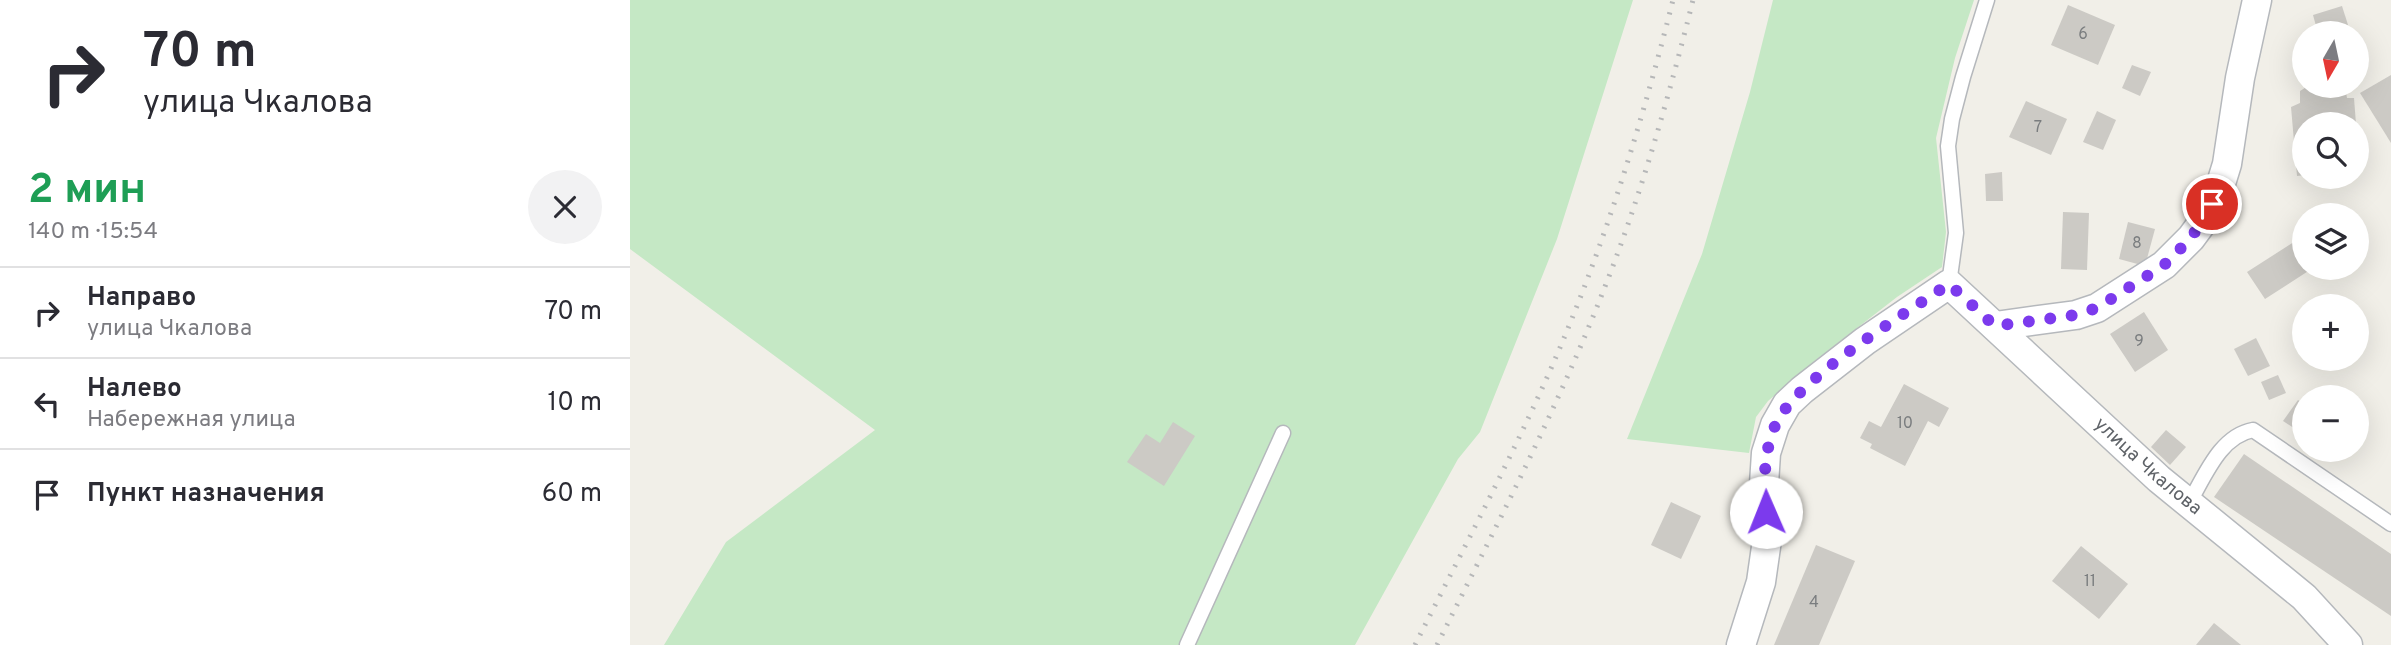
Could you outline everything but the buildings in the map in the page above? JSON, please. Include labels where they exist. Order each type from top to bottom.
[{"type":"street","points":[[1995,326],[2076,315],[2097,308],[2164,265],[2191,238],[2205,219],[2219,190],[2227,164],[2240,78],[2258,0]]},
{"type":"street","name":"улица Чкалова","points":[[1949,284],[2159,479],[2304,597],[2348,645]]},
{"type":"street","points":[[1741,645],[1762,582],[1767,540],[1764,484],[1766,453],[1775,425],[1787,404],[1865,341],[1949,284]]},
{"type":"lane","points":[[1949,284],[1956,233],[1948,146],[1957,98],[1987,0]]},
{"type":"lane","points":[[2189,503],[2222,449],[2239,433],[2253,430],[2391,524]]},
{"type":"lane","points":[[1187,645],[1283,433]]},
{"type":"green space","points":[[630,0],[1633,0],[1557,239],[1480,432],[1458,459],[1355,645],[664,645],[726,542],[875,430],[630,249]]},
{"type":"green space","points":[[1773,0],[1974,0],[1955,58],[1936,138],[1946,232],[1942,267],[1897,297],[1768,401],[1756,417],[1749,453],[1627,439],[1702,254],[1750,92]]},
{"type":"railway","points":[[1415,645],[1517,442],[1568,328],[1619,189],[1673,0]]},
{"type":"railway","points":[[1437,645],[1547,421],[1606,284],[1654,144],[1693,0]]},
{"type":"route","points":[[1766,512],[1766,453],[1775,425],[1787,404],[1865,341],[1949,284],[1995,326],[2076,315],[2097,308],[2164,265],[2191,238],[2212,204]]}]
